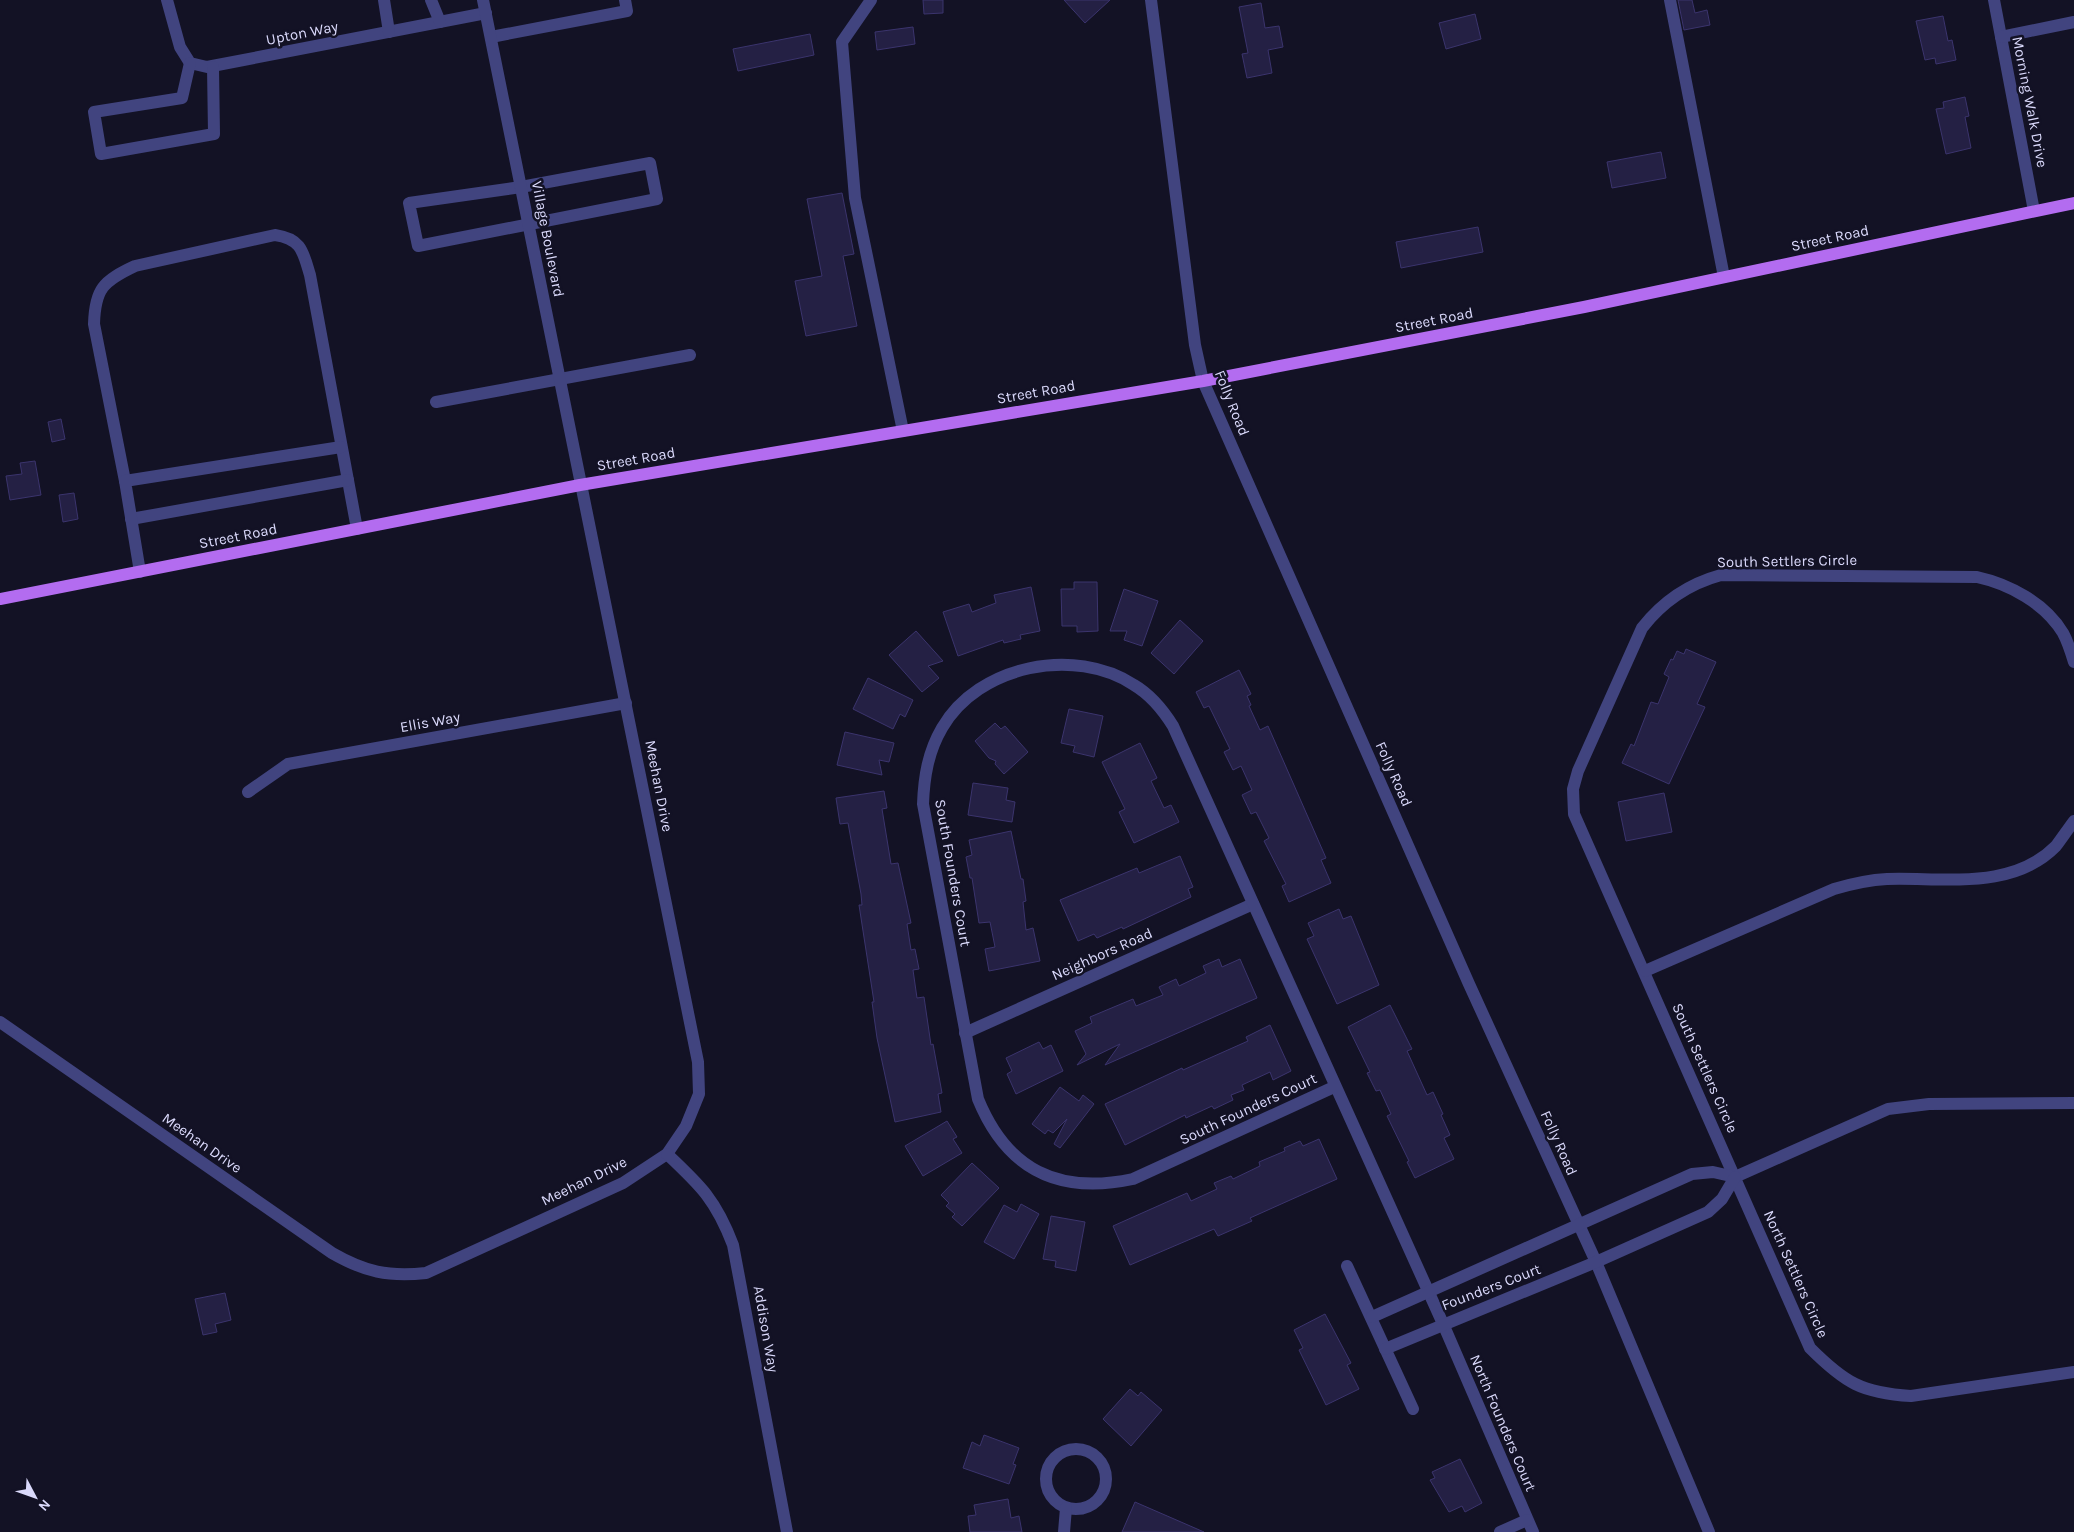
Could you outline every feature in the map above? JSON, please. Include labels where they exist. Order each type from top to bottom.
[{"type":"main road","name":"Street Road","points":[[0,600],[580,485],[1203,381],[1584,307],[2074,203]]},
{"type":"street","points":[[167,0],[180,47],[190,63],[182,98],[94,112],[101,154],[214,134],[213,67]]},
{"type":"street","points":[[384,0],[389,32]]},
{"type":"street","points":[[431,0],[440,22]]},
{"type":"street","name":"Village Boulevard","points":[[484,0],[580,485]]},
{"type":"street","points":[[491,37],[627,11],[625,0]]},
{"type":"street","points":[[871,0],[842,42],[855,198],[903,431]]},
{"type":"street","name":"Folly Road","points":[[1151,0],[1195,345],[1203,381],[1469,984],[1596,1262],[1709,1532]]},
{"type":"street","points":[[1670,0],[1724,277]]},
{"type":"street","name":"Morning Walk Drive","points":[[1994,0],[2034,211]]},
{"type":"street","name":"Upton Way","points":[[190,63],[213,67],[486,13]]},
{"type":"street","points":[[2001,37],[2074,22]]},
{"type":"street","points":[[650,163],[656,199],[528,224],[418,246],[409,203],[521,187],[650,163]]},
{"type":"street","points":[[140,572],[125,482],[94,324],[94,301],[102,287],[114,276],[135,266],[275,235],[291,238],[303,251],[310,275],[357,529]]},
{"type":"street","points":[[436,402],[690,355]]},
{"type":"street","points":[[125,482],[341,448]]},
{"type":"street","points":[[131,518],[348,480]]},
{"type":"street","name":"Meehan Drive","points":[[0,1022],[332,1253],[368,1271],[401,1276],[426,1273],[623,1182],[667,1154],[686,1126],[698,1094],[698,1062],[580,485]]},
{"type":"street","name":"South Settlers Circle","points":[[1735,1177],[1574,814],[1574,789],[1578,771],[1642,628],[1668,600],[1703,580],[1721,575],[1977,577],[2000,582],[2037,604],[2062,632],[2074,662]]},
{"type":"street","name":"South Founders Court","points":[[1334,1087],[1133,1179],[1100,1185],[1066,1182],[1050,1177],[1027,1165],[1008,1149],[987,1122],[978,1099],[923,804],[924,777],[930,751],[942,727],[965,699],[987,683],[1003,676],[1029,668],[1065,666],[1089,667],[1113,674],[1128,681],[1154,700],[1173,726],[1428,1293]]},
{"type":"street","name":"Ellis Way","points":[[248,792],[288,764],[626,703]]},
{"type":"street","points":[[1645,971],[1834,889],[1886,879],[1986,878],[2014,871],[2030,864],[2056,846],[2074,821]]},
{"type":"street","name":"Neighbors Road","points":[[965,1034],[1253,904]]},
{"type":"street","points":[[1596,1262],[1708,1212],[1722,1199],[1735,1177],[1888,1109],[1929,1104],[2074,1103]]},
{"type":"street","name":"Addison Way","points":[[667,1154],[703,1188],[715,1203],[733,1245],[787,1532]]},
{"type":"street","points":[[1578,1225],[1692,1174],[1712,1172],[1735,1177]]},
{"type":"street","name":"North Settlers Circle","points":[[1735,1177],[1810,1348],[1835,1373],[1854,1384],[1874,1392],[1911,1396],[2074,1372]]},
{"type":"street","name":"Founders Court","points":[[1578,1225],[1428,1293],[1444,1326],[1596,1262]]},
{"type":"street","points":[[1347,1266],[1413,1409]]},
{"type":"street","points":[[1372,1318],[1428,1293]]},
{"type":"street","points":[[1385,1349],[1444,1326]]},
{"type":"street","name":"North Founders Court","points":[[1444,1326],[1533,1532]]},
{"type":"street","points":[[1074,1449],[1086,1451],[1096,1457],[1103,1466],[1106,1478],[1104,1489],[1098,1500],[1089,1507],[1078,1510],[1066,1508],[1056,1502],[1048,1492],[1046,1481],[1048,1469],[1054,1459],[1063,1452],[1074,1449]]},
{"type":"street","points":[[1064,1532],[1066,1508]]},
{"type":"street","points":[[1500,1532],[1527,1520]]},
{"type":"building","points":[[923,0],[943,0],[943,13],[924,14]]},
{"type":"building","points":[[1064,0],[1110,0],[1085,23]]},
{"type":"building","points":[[1678,0],[1692,0],[1695,13],[1707,10],[1710,25],[1684,30]]},
{"type":"building","points":[[1261,3],[1265,28],[1279,26],[1283,47],[1268,50],[1272,73],[1247,78],[1242,54],[1248,53],[1239,7]]},
{"type":"building","points":[[1475,14],[1481,39],[1446,49],[1439,23]]},
{"type":"building","points":[[1943,16],[1948,41],[1952,40],[1956,60],[1936,64],[1935,58],[1925,60],[1916,21]]},
{"type":"building","points":[[913,27],[915,44],[877,50],[875,32]]},
{"type":"building","points":[[810,34],[814,55],[738,71],[733,49]]},
{"type":"building","points":[[1965,97],[1969,116],[1965,117],[1971,148],[1946,154],[1936,109],[1944,108],[1943,102]]},
{"type":"building","points":[[1661,152],[1666,178],[1612,188],[1607,162]]},
{"type":"building","points":[[842,193],[854,254],[843,256],[857,326],[806,336],[795,281],[822,276],[807,199]]},
{"type":"building","points":[[1478,227],[1483,252],[1401,268],[1396,242]]},
{"type":"building","points":[[61,419],[65,439],[52,442],[48,422]]},
{"type":"building","points":[[35,461],[41,495],[10,500],[6,476],[22,474],[20,463]]},
{"type":"building","points":[[74,493],[78,519],[63,522],[59,495]]},
{"type":"building","points":[[1074,582],[1097,582],[1098,631],[1077,632],[1077,626],[1062,626],[1061,589],[1074,589]]},
{"type":"building","points":[[1031,587],[1040,631],[1020,635],[1021,639],[1004,643],[1003,640],[958,656],[943,612],[969,604],[972,612],[996,603],[994,595]]},
{"type":"building","points":[[1124,589],[1158,601],[1142,646],[1124,640],[1127,631],[1110,631]]},
{"type":"building","points":[[1180,620],[1203,641],[1174,674],[1151,653]]},
{"type":"building","points":[[916,631],[943,661],[928,666],[939,678],[922,692],[889,655]]},
{"type":"building","points":[[1686,649],[1716,662],[1697,704],[1705,707],[1669,784],[1622,763],[1631,744],[1634,746],[1651,702],[1658,704],[1669,677],[1664,674],[1671,659],[1673,660],[1677,651],[1684,654]]},
{"type":"building","points":[[1239,670],[1251,694],[1247,696],[1251,705],[1249,706],[1260,730],[1268,726],[1326,858],[1321,860],[1331,883],[1289,902],[1282,886],[1286,884],[1264,841],[1269,838],[1256,812],[1251,814],[1242,795],[1252,790],[1241,766],[1233,770],[1224,752],[1230,749],[1209,706],[1204,708],[1196,692]]},
{"type":"building","points":[[868,678],[913,700],[905,717],[900,714],[893,729],[853,709]]},
{"type":"building","points":[[1069,709],[1103,716],[1094,757],[1073,752],[1075,746],[1061,743]]},
{"type":"building","points":[[995,723],[1001,729],[1005,726],[1028,752],[1004,774],[995,764],[996,761],[989,758],[975,741]]},
{"type":"building","points":[[845,732],[894,743],[889,762],[879,760],[882,775],[837,765]]},
{"type":"building","points":[[1140,743],[1157,778],[1151,781],[1164,808],[1171,805],[1179,822],[1134,843],[1119,812],[1125,809],[1102,762]]},
{"type":"building","points":[[973,783],[1008,788],[1006,800],[1015,802],[1012,822],[968,815]]},
{"type":"building","points":[[884,791],[887,808],[882,809],[891,864],[898,863],[911,923],[907,924],[911,950],[915,949],[919,969],[913,970],[917,998],[924,997],[931,1045],[933,1044],[942,1093],[938,1094],[941,1112],[895,1122],[877,1038],[872,1002],[874,1002],[859,905],[862,905],[861,894],[848,823],[840,824],[836,798]]},
{"type":"building","points":[[1664,793],[1672,832],[1626,841],[1618,802]]},
{"type":"building","points":[[1011,831],[1021,879],[1023,879],[1026,901],[1023,902],[1026,930],[1033,928],[1040,961],[989,971],[985,949],[995,947],[990,922],[979,923],[972,878],[970,878],[966,857],[972,855],[969,840]]},
{"type":"building","points":[[1180,856],[1193,887],[1188,889],[1191,897],[1123,929],[1122,927],[1097,938],[1094,934],[1078,941],[1060,900],[1137,868],[1139,873]]},
{"type":"building","points":[[1339,909],[1343,919],[1351,916],[1379,985],[1337,1004],[1307,939],[1314,936],[1308,923]]},
{"type":"building","points":[[1219,959],[1222,967],[1240,959],[1257,998],[1105,1065],[1120,1044],[1077,1065],[1086,1054],[1075,1031],[1092,1023],[1090,1017],[1133,999],[1136,1006],[1163,995],[1159,987],[1176,979],[1179,986],[1206,973],[1203,966]]},
{"type":"building","points":[[1390,1005],[1412,1049],[1407,1051],[1427,1095],[1433,1092],[1443,1114],[1441,1115],[1450,1135],[1444,1138],[1454,1159],[1415,1178],[1407,1162],[1409,1161],[1387,1116],[1391,1114],[1380,1090],[1376,1091],[1367,1073],[1370,1072],[1348,1027]]},
{"type":"building","points":[[1270,1025],[1291,1071],[1273,1080],[1270,1072],[1242,1085],[1244,1090],[1231,1095],[1233,1100],[1214,1109],[1212,1106],[1186,1118],[1185,1115],[1125,1145],[1105,1104],[1182,1068],[1183,1070],[1248,1041],[1246,1037]]},
{"type":"building","points":[[1039,1042],[1043,1049],[1051,1045],[1063,1071],[1016,1094],[1007,1074],[1012,1071],[1006,1058]]},
{"type":"building","points":[[1060,1087],[1079,1101],[1083,1095],[1094,1104],[1060,1148],[1054,1144],[1067,1119],[1053,1133],[1048,1130],[1045,1134],[1032,1124]]},
{"type":"building","points":[[947,1121],[957,1137],[953,1139],[962,1153],[923,1176],[905,1146]]},
{"type":"building","points":[[1319,1139],[1337,1179],[1250,1218],[1252,1221],[1218,1236],[1214,1229],[1130,1265],[1113,1226],[1187,1193],[1191,1201],[1217,1189],[1214,1183],[1231,1176],[1233,1179],[1260,1166],[1259,1162],[1285,1151],[1284,1148],[1300,1141],[1303,1146]]},
{"type":"building","points":[[972,1163],[999,1188],[962,1226],[952,1217],[955,1214],[946,1206],[949,1203],[941,1195]]},
{"type":"building","points":[[1021,1204],[1039,1214],[1014,1259],[984,1242],[1004,1205],[1017,1212]]},
{"type":"building","points":[[1051,1216],[1085,1222],[1076,1271],[1055,1267],[1056,1261],[1043,1259]]},
{"type":"building","points":[[225,1293],[231,1320],[215,1324],[217,1332],[203,1335],[195,1299]]},
{"type":"building","points":[[1325,1314],[1351,1363],[1347,1365],[1359,1389],[1326,1405],[1299,1350],[1303,1348],[1294,1330]]},
{"type":"building","points":[[1130,1389],[1138,1396],[1141,1392],[1162,1410],[1131,1446],[1103,1419]]},
{"type":"building","points":[[984,1435],[1019,1448],[1013,1464],[1016,1465],[1009,1484],[963,1468],[972,1442],[980,1446]]},
{"type":"building","points":[[1460,1459],[1482,1503],[1465,1512],[1462,1506],[1449,1512],[1430,1480],[1435,1478],[1432,1472]]},
{"type":"building","points":[[1008,1499],[1011,1518],[1019,1516],[1022,1532],[970,1532],[968,1516],[976,1515],[974,1505]]},
{"type":"building","points":[[1135,1502],[1204,1532],[1122,1532]]}]
